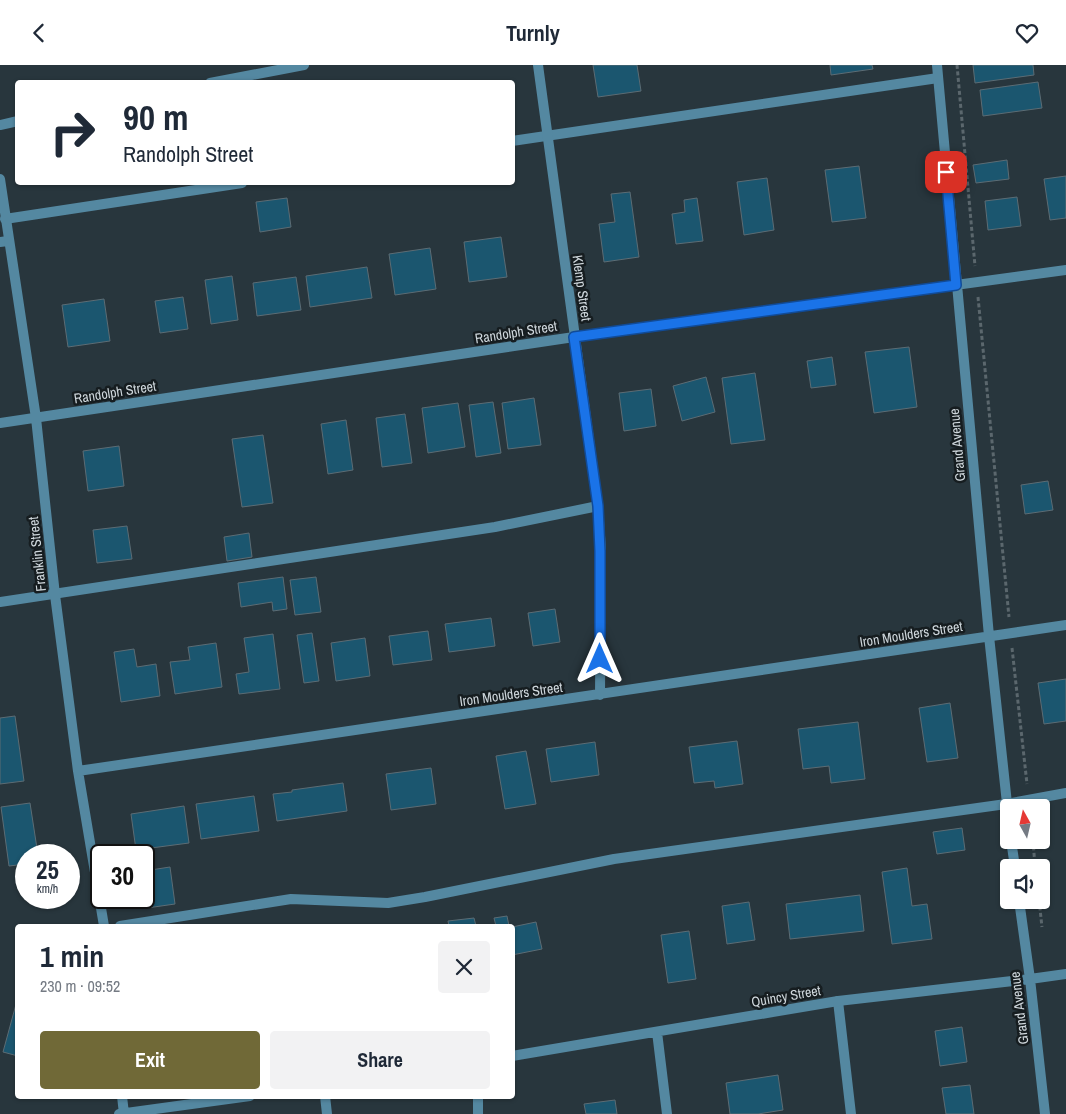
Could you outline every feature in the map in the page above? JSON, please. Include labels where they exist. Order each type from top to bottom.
[{"type":"street","points":[[226,80],[304,65]]},
{"type":"street","name":"Klemp Street","points":[[538,65],[598,506],[600,551],[600,695]]},
{"type":"street","name":"Grand Avenue","points":[[937,65],[988,636],[1006,799]]},
{"type":"street","points":[[515,140],[938,77]]},
{"type":"street","points":[[0,125],[15,122]]},
{"type":"street","name":"Franklin Street","points":[[0,179],[5,219],[4,241],[36,418],[55,595],[78,771],[104,924]]},
{"type":"street","points":[[5,219],[229,185]]},
{"type":"street","name":"Randolph Street","points":[[0,423],[574,337],[1066,269]]},
{"type":"street","points":[[0,602],[495,527],[598,506]]},
{"type":"street","name":"Iron Moulders Street","points":[[78,771],[1066,625]]},
{"type":"street","points":[[1033,799],[1066,793]]},
{"type":"street","points":[[133,924],[291,899],[388,903],[614,859],[1000,804]]},
{"type":"street","name":"Grand Avenue","points":[[1020,909],[1045,1114]]},
{"type":"street","name":"Quincy Street","points":[[515,1056],[838,1001],[1066,974]]},
{"type":"street","points":[[838,1001],[851,1114]]},
{"type":"street","points":[[657,1032],[667,1114]]},
{"type":"street","points":[[122,1099],[123,1114],[229,1099]]},
{"type":"street","points":[[324,1099],[327,1114]]},
{"type":"street","points":[[478,1099],[478,1114]]},
{"type":"path","points":[[957,65],[1010,633],[1028,799]]},
{"type":"building","points":[[593,65],[637,65],[641,91],[598,97]]},
{"type":"building","points":[[830,65],[872,65],[873,69],[831,75]]},
{"type":"building","points":[[973,65],[1033,65],[1034,75],[975,83]]},
{"type":"building","points":[[1038,82],[1042,108],[983,116],[980,90]]},
{"type":"building","points":[[1007,160],[1009,179],[976,183],[973,165]]},
{"type":"building","points":[[859,166],[866,218],[832,222],[825,170]]},
{"type":"building","points":[[1066,176],[1066,218],[1050,220],[1044,179]]},
{"type":"building","points":[[767,178],[774,230],[744,235],[737,182]]},
{"type":"building","points":[[630,192],[639,257],[604,262],[599,224],[615,222],[611,194]]},
{"type":"building","points":[[1017,197],[1021,226],[988,230],[985,201]]},
{"type":"building","points":[[287,198],[291,227],[260,232],[256,202]]},
{"type":"building","points":[[697,198],[703,241],[676,244],[672,214],[685,212],[684,200]]},
{"type":"building","points":[[501,237],[507,277],[469,282],[464,242]]},
{"type":"building","points":[[430,248],[436,289],[395,295],[389,254]]},
{"type":"building","points":[[367,267],[372,298],[310,307],[306,276]]},
{"type":"building","points":[[232,276],[238,320],[211,324],[205,280]]},
{"type":"building","points":[[296,277],[301,310],[257,316],[253,283]]},
{"type":"building","points":[[183,297],[188,329],[160,333],[155,301]]},
{"type":"building","points":[[104,299],[110,341],[68,347],[62,305]]},
{"type":"building","points":[[909,347],[917,407],[874,413],[865,352]]},
{"type":"building","points":[[832,357],[836,385],[811,388],[807,361]]},
{"type":"building","points":[[755,373],[765,440],[731,444],[722,378]]},
{"type":"building","points":[[706,377],[715,412],[682,421],[673,386]]},
{"type":"building","points":[[651,389],[656,426],[624,431],[619,393]]},
{"type":"building","points":[[534,398],[541,445],[508,449],[502,403]]},
{"type":"building","points":[[493,402],[501,453],[476,457],[469,405]]},
{"type":"building","points":[[458,403],[465,447],[428,453],[422,408]]},
{"type":"building","points":[[405,414],[412,463],[382,467],[376,418]]},
{"type":"building","points":[[346,420],[353,470],[328,474],[321,424]]},
{"type":"building","points":[[263,435],[273,503],[242,507],[232,439]]},
{"type":"building","points":[[119,446],[124,486],[88,491],[83,451]]},
{"type":"building","points":[[1048,481],[1053,510],[1025,514],[1021,485]]},
{"type":"building","points":[[127,526],[132,559],[97,563],[93,530]]},
{"type":"building","points":[[249,533],[252,557],[227,561],[224,537]]},
{"type":"building","points":[[283,577],[287,609],[273,611],[272,602],[241,607],[238,583]]},
{"type":"building","points":[[316,577],[321,612],[295,615],[290,580]]},
{"type":"building","points":[[555,609],[560,642],[533,646],[528,613]]},
{"type":"building","points":[[491,618],[495,646],[449,652],[445,624]]},
{"type":"building","points":[[428,631],[432,660],[393,665],[389,636]]},
{"type":"building","points":[[312,633],[319,681],[304,683],[297,635]]},
{"type":"building","points":[[273,634],[280,689],[239,694],[236,674],[249,672],[244,638]]},
{"type":"building","points":[[365,638],[370,676],[336,681],[331,643]]},
{"type":"building","points":[[216,643],[222,687],[175,694],[170,662],[190,660],[188,647]]},
{"type":"building","points":[[134,649],[137,667],[156,664],[160,696],[121,702],[114,652]]},
{"type":"building","points":[[1066,679],[1066,721],[1044,724],[1038,683]]},
{"type":"building","points":[[950,703],[958,758],[927,762],[919,708]]},
{"type":"building","points":[[15,716],[24,781],[0,784],[0,718]]},
{"type":"building","points":[[858,722],[865,779],[831,783],[829,766],[803,769],[798,729]]},
{"type":"building","points":[[737,741],[743,784],[715,788],[714,781],[694,783],[689,747]]},
{"type":"building","points":[[595,742],[599,775],[551,782],[546,749]]},
{"type":"building","points":[[526,751],[536,804],[505,809],[496,756]]},
{"type":"building","points":[[431,768],[436,804],[391,810],[386,774]]},
{"type":"building","points":[[343,783],[347,811],[277,821],[273,794]]},
{"type":"building","points":[[254,796],[259,831],[201,839],[196,804]]},
{"type":"building","points":[[30,803],[36,844],[15,844],[15,865],[9,866],[1,807]]},
{"type":"building","points":[[184,806],[189,843],[155,847],[155,844],[135,844],[131,814]]},
{"type":"building","points":[[962,828],[965,850],[937,854],[933,832]]},
{"type":"building","points":[[170,867],[175,904],[155,907],[155,869]]},
{"type":"building","points":[[907,868],[912,906],[927,904],[932,939],[892,944],[882,872]]},
{"type":"building","points":[[860,895],[864,931],[790,939],[786,904]]},
{"type":"building","points":[[749,902],[755,940],[727,944],[722,906]]},
{"type":"building","points":[[507,916],[509,924],[496,924],[494,918]]},
{"type":"building","points":[[474,918],[476,924],[449,924],[448,921]]},
{"type":"building","points":[[536,922],[542,949],[515,954],[515,926]]},
{"type":"building","points":[[689,931],[696,979],[668,983],[661,935]]},
{"type":"building","points":[[15,1008],[15,1055],[3,1052]]},
{"type":"building","points":[[962,1027],[967,1062],[940,1066],[935,1031]]},
{"type":"building","points":[[778,1075],[783,1110],[758,1114],[730,1114],[726,1083]]},
{"type":"building","points":[[970,1085],[974,1114],[946,1114],[942,1088]]},
{"type":"building","points":[[615,1100],[617,1114],[586,1114],[584,1104]]},
{"type":"route","points":[[600,659],[598,506],[574,337],[956,285],[946,172]]}]
